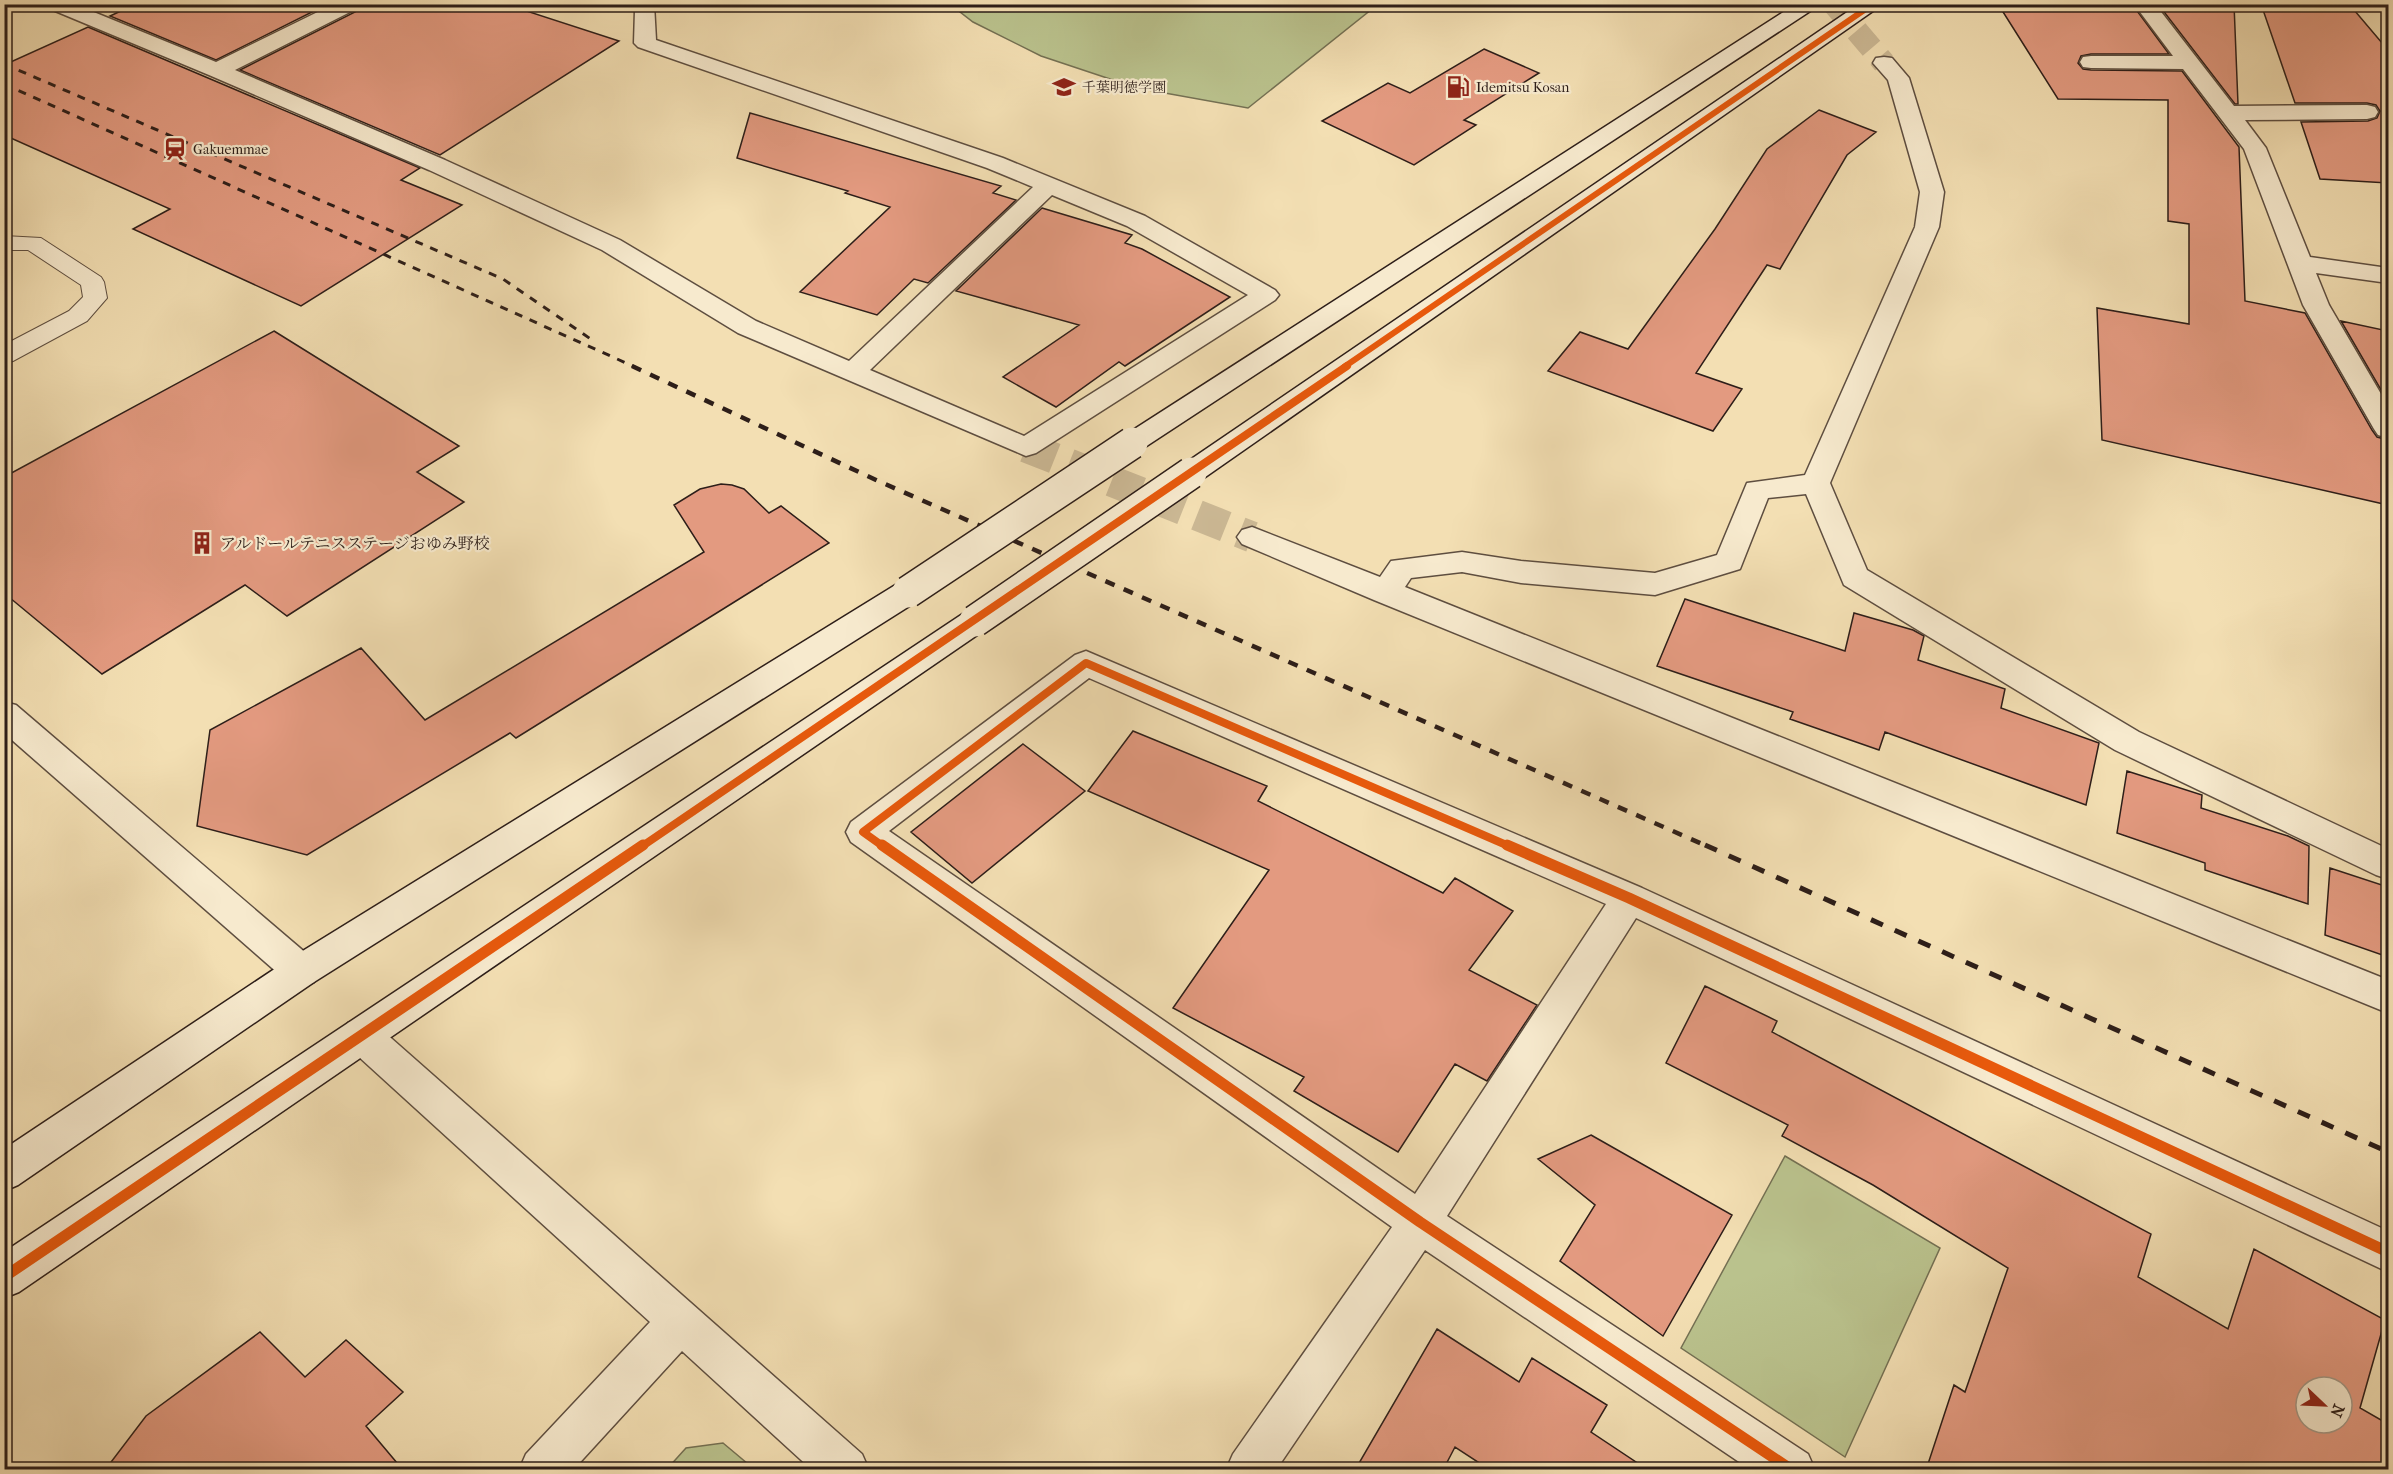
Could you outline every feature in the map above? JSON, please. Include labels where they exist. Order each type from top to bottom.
[{"type":"street","points":[[55,4],[217,69],[437,165],[611,245],[747,327],[1026,447],[1266,296],[1136,221],[995,163],[645,44],[645,7],[639,4]]},
{"type":"street","points":[[217,69],[351,4]]},
{"type":"street","points":[[4,1172],[301,971],[908,592],[1132,443],[1811,4]]},
{"type":"street","points":[[4,1277],[975,621],[1873,4]]},
{"type":"street","points":[[2144,4],[2255,148],[2316,305],[2388,429]]},
{"type":"street","points":[[2091,62],[2189,63]]},
{"type":"street","points":[[1884,63],[1898,78],[1932,192],[1927,227],[1816,483],[1855,577],[2127,741],[2388,865]]},
{"type":"street","points":[[2228,113],[2367,111]]},
{"type":"street","points":[[853,372],[1047,186]]},
{"type":"street","points":[[2299,263],[2388,275]]},
{"type":"street","points":[[1385,592],[1402,568],[1462,562],[1521,572],[1655,584],[1729,562],[1757,490],[1816,483]]},
{"type":"street","points":[[1252,537],[2388,997]]},
{"type":"street","points":[[1792,1470],[1420,1222],[863,832],[1086,663],[1629,898],[2388,1252]]},
{"type":"street","points":[[4,714],[301,971]]},
{"type":"street","points":[[1249,1470],[1420,1222],[1629,898]]},
{"type":"street","points":[[361,1035],[846,1470]]},
{"type":"street","points":[[542,1470],[680,1321]]},
{"type":"lane","points":[[4,243],[33,243],[92,282],[95,298],[78,316],[4,356]]},
{"type":"green space","points":[[951,5],[1377,5],[1248,108],[1137,88],[1041,56],[973,22]]},
{"type":"green space","points":[[1785,1156],[1940,1248],[1845,1457],[1681,1348]]},
{"type":"green space","points":[[723,1443],[754,1469],[667,1469],[686,1448]]},
{"type":"building","points":[[136,4],[328,4],[216,60],[110,16]]},
{"type":"building","points":[[363,4],[505,4],[619,41],[440,155],[240,70],[359,10]]},
{"type":"building","points":[[1998,4],[2132,4],[2169,54],[2091,54],[2081,56],[2078,63],[2083,69],[2091,70],[2182,71],[2239,147],[2245,301],[2305,313],[2372,430],[2377,437],[2388,440],[2388,505],[2102,440],[2097,308],[2189,324],[2189,224],[2168,221],[2168,100],[2058,99]]},
{"type":"building","points":[[2158,4],[2234,4],[2238,104],[2235,104]]},
{"type":"building","points":[[2261,4],[2349,4],[2388,50],[2388,183],[2320,179],[2301,122],[2368,121],[2377,118],[2380,111],[2376,105],[2367,103],[2295,103]]},
{"type":"building","points":[[88,27],[420,168],[401,180],[462,205],[301,306],[133,229],[170,209],[4,135],[4,65]]},
{"type":"building","points":[[1484,49],[1539,73],[1464,120],[1476,125],[1414,165],[1322,121],[1388,83],[1410,93]]},
{"type":"building","points":[[1819,110],[1876,132],[1847,155],[1780,269],[1767,265],[1696,373],[1742,389],[1713,431],[1548,371],[1580,332],[1628,349],[1715,229],[1767,149]]},
{"type":"building","points":[[750,113],[1001,186],[993,193],[1016,200],[928,283],[914,279],[877,315],[800,292],[890,207],[845,193],[848,191],[737,158]]},
{"type":"building","points":[[1042,208],[1132,235],[1125,243],[1142,249],[1230,297],[1125,366],[1119,362],[1056,407],[1003,377],[1079,325],[956,291]]},
{"type":"building","points":[[2341,321],[2388,331],[2388,402]]},
{"type":"building","name":"アルドールテニスステージおゆみ野校","points":[[274,331],[459,446],[417,472],[464,502],[287,616],[245,585],[102,674],[4,593],[4,477]]},
{"type":"building","points":[[721,484],[744,489],[769,513],[781,506],[829,543],[516,738],[510,733],[307,855],[197,826],[210,730],[361,648],[425,720],[704,552],[674,505],[700,489]]},
{"type":"building","points":[[1685,599],[1845,651],[1854,613],[1913,630],[1924,636],[1918,660],[2005,689],[2001,708],[2099,743],[2086,805],[1885,732],[1879,750],[1790,719],[1793,712],[1657,666]]},
{"type":"building","points":[[1133,731],[1267,786],[1258,801],[1443,893],[1455,878],[1513,911],[1469,970],[1537,1005],[1487,1081],[1455,1064],[1398,1152],[1294,1091],[1304,1077],[1173,1008],[1269,870],[1088,791]]},
{"type":"building","points":[[1023,744],[1085,791],[972,883],[911,832]]},
{"type":"building","points":[[2127,771],[2202,795],[2201,808],[2288,836],[2309,846],[2308,904],[2205,870],[2205,863],[2117,833]]},
{"type":"building","points":[[2330,868],[2388,887],[2388,957],[2325,935]]},
{"type":"building","points":[[1705,986],[1777,1021],[1772,1032],[2151,1234],[2138,1277],[2228,1329],[2254,1249],[2385,1320],[2360,1408],[2388,1424],[2388,1470],[1926,1470],[1954,1385],[1965,1392],[2008,1268],[1873,1185],[1782,1136],[1788,1125],[1666,1063]]},
{"type":"building","points":[[1591,1135],[1732,1215],[1663,1336],[1560,1261],[1595,1205],[1538,1159]]},
{"type":"building","points":[[1437,1329],[1519,1382],[1532,1358],[1607,1405],[1591,1432],[1648,1470],[1490,1470],[1455,1447],[1443,1470],[1355,1470]]},
{"type":"building","points":[[260,1332],[305,1377],[346,1340],[403,1392],[366,1426],[403,1470],[105,1470],[146,1416]]},
{"type":"tunnel","points":[[1834,4],[1884,63]]},
{"type":"tunnel","points":[[1026,447],[1252,537]]},
{"type":"railway","points":[[4,64],[503,279],[595,342]]},
{"type":"railway","points":[[4,84],[635,367]]},
{"type":"railway","points":[[632,366],[876,480],[1709,847]]},
{"type":"railway","points":[[1705,845],[2388,1152]]},
{"type":"cycle path","points":[[4,1277],[975,621],[1873,4]]},
{"type":"cycle path","points":[[1792,1470],[1420,1222],[863,832],[1086,663],[1629,898],[2388,1252]]},
{"type":"place","name":"千葉明徳学園","points":[[1064,87]]},
{"type":"place","name":"Idemitsu Kosan","points":[[1458,87]]},
{"type":"place","name":"Gakuemmae","points":[[175,149]]},
{"type":"place","name":"アルドールテニスステージおゆみ野校","points":[[202,543]]}]
